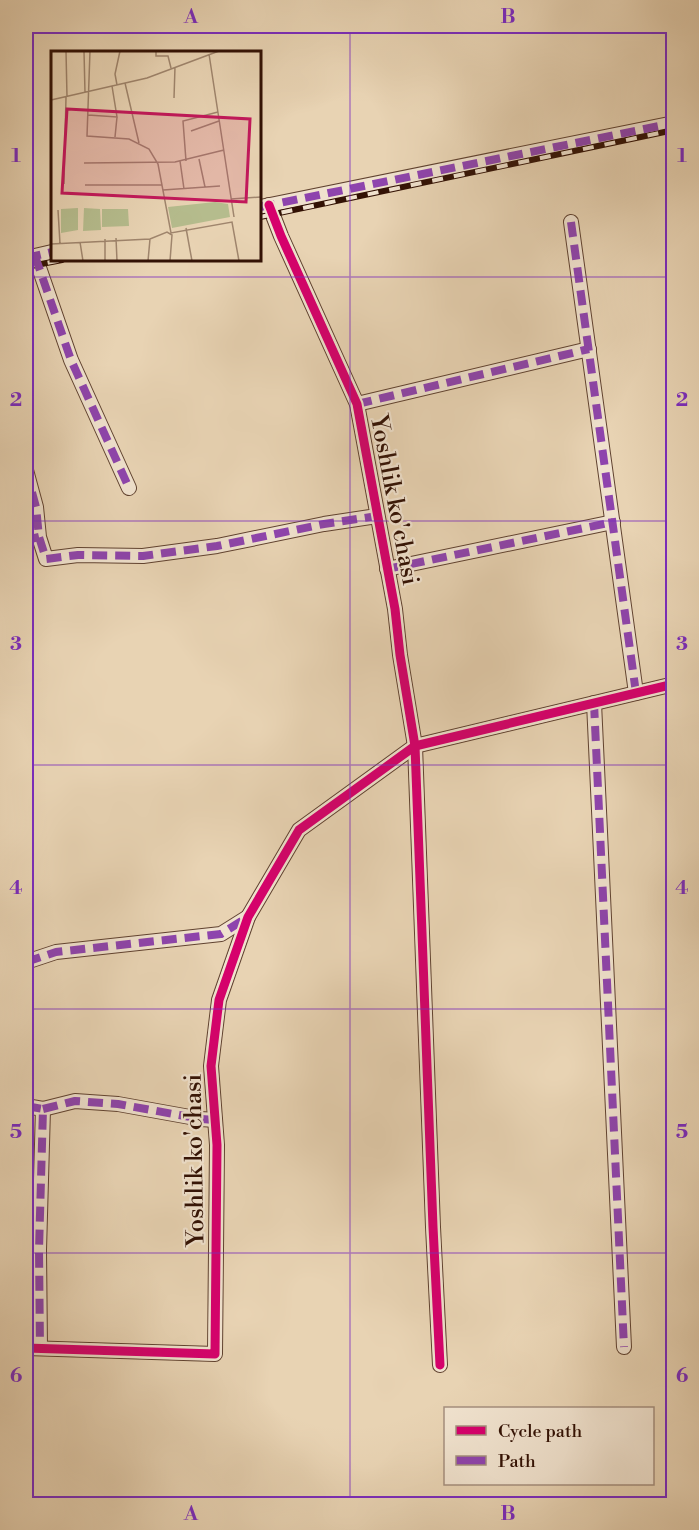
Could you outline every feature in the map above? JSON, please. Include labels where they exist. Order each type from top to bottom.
[{"type":"street","points":[[264,206],[674,123]]},
{"type":"street","name":"Yoshlik ko'chasi","points":[[264,206],[281,236],[357,404],[395,609],[399,656],[415,747],[440,1365]]},
{"type":"street","points":[[571,222],[636,693]]},
{"type":"street","points":[[51,252],[30,257],[72,360],[129,488]]},
{"type":"street","name":"Yoshlik ko'chasi","points":[[357,404],[589,349]]},
{"type":"street","name":"Yoshlik ko'chasi","points":[[26,470],[36,507],[32,539],[46,559],[78,555],[143,556],[216,546],[324,524],[377,516]]},
{"type":"street","name":"Yoshlik ko'chasi","points":[[387,569],[613,522]]},
{"type":"street","name":"Yoshlik ko'chasi","points":[[26,1348],[215,1354],[217,1145],[211,1066],[219,1000],[248,917],[299,830],[415,747],[674,684]]},
{"type":"street","points":[[594,703],[624,1347]]},
{"type":"street","name":"Yoshlik ko'chasi","points":[[26,962],[56,952],[221,934],[248,917]]},
{"type":"street","points":[[26,1106],[43,1108],[75,1101],[118,1104],[215,1120]]},
{"type":"street","points":[[40,1348],[39,1250],[43,1108]]},
{"type":"railway","points":[[261,217],[674,130]]},
{"type":"railway","points":[[26,267],[57,261]]},
{"type":"marked path","points":[[261,207],[674,123]]},
{"type":"marked path","points":[[571,222],[636,693]]},
{"type":"marked path","points":[[26,258],[51,252]]},
{"type":"marked path","points":[[35,256],[71,360],[129,488]]},
{"type":"marked path","points":[[357,404],[589,349]]},
{"type":"marked path","points":[[26,470],[36,507],[39,537],[46,559],[78,555],[143,556],[217,546],[324,524],[377,516]]},
{"type":"marked path","points":[[387,569],[613,522]]},
{"type":"marked path","points":[[26,540],[39,537]]},
{"type":"marked path","points":[[594,703],[624,1347]]},
{"type":"marked path","points":[[26,962],[56,952],[221,934],[248,917]]},
{"type":"marked path","points":[[43,1109],[75,1101],[118,1104],[215,1120]]},
{"type":"marked path","points":[[26,1106],[43,1109],[39,1250],[40,1348]]},
{"type":"cycle path","points":[[269,205],[357,404],[395,609],[415,746],[440,1365]]},
{"type":"cycle path","points":[[26,1348],[215,1354],[217,1145],[211,1066],[219,1000],[248,917],[299,830],[415,746],[674,684]]}]
